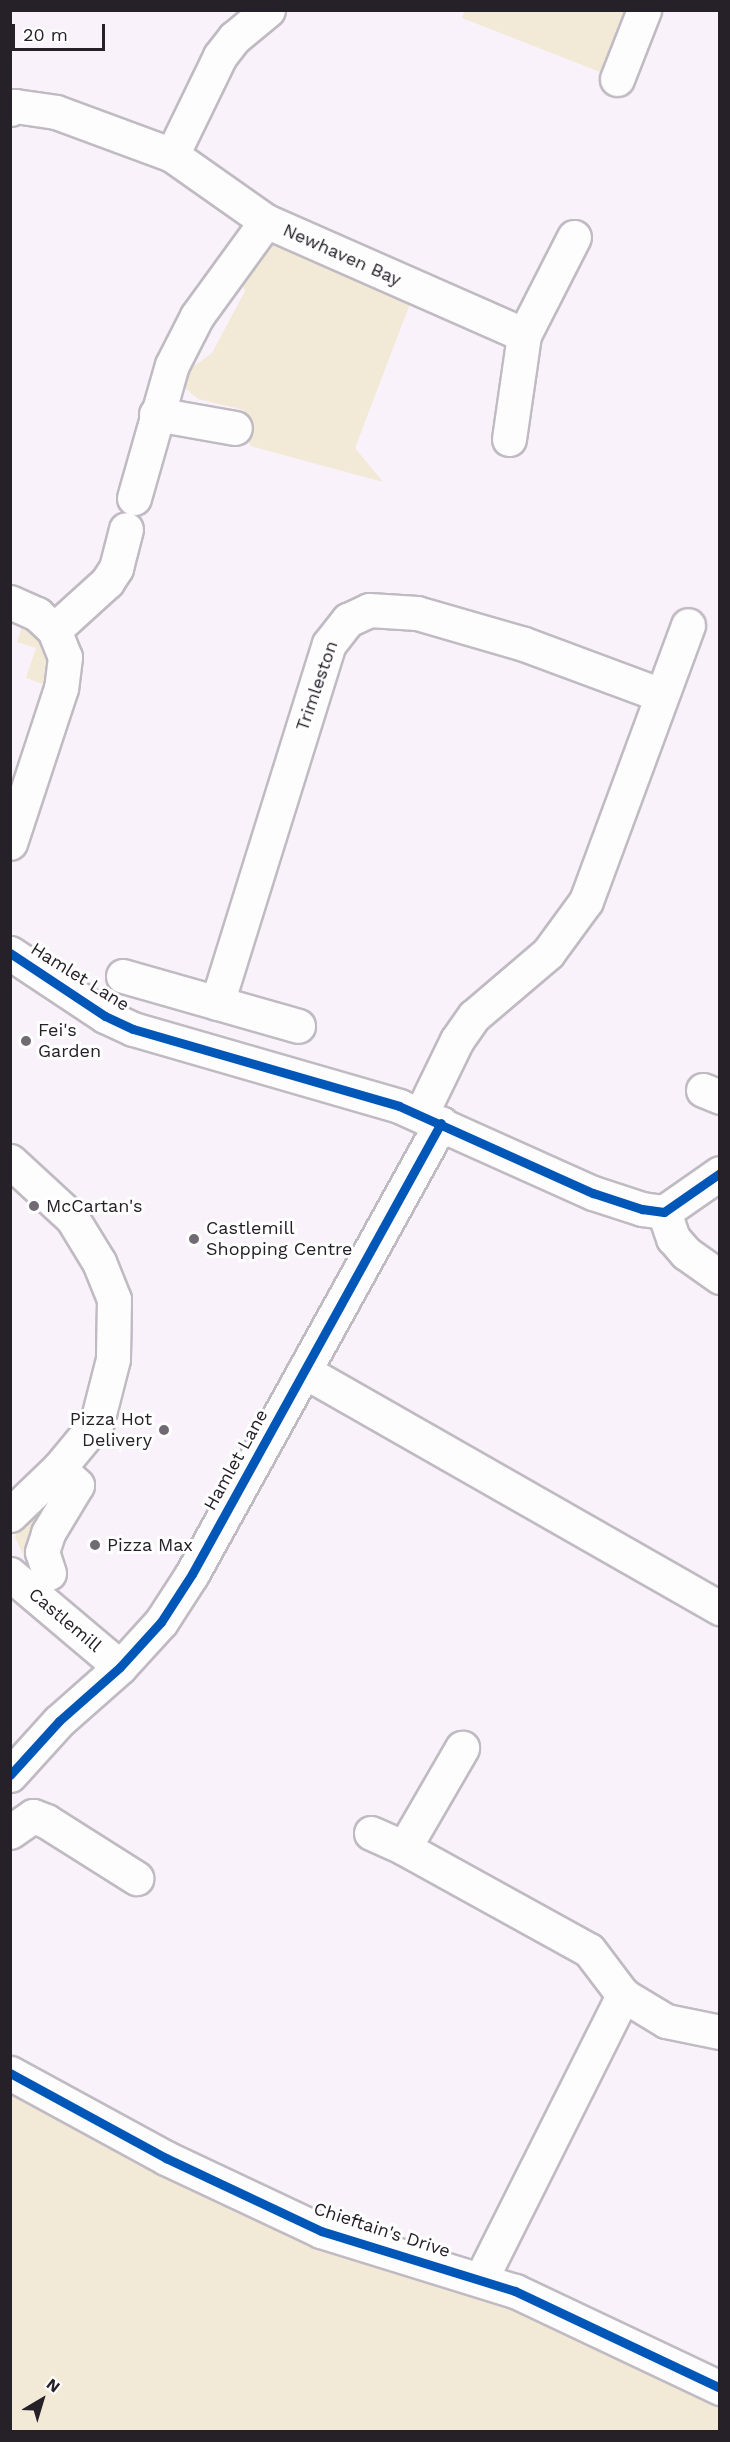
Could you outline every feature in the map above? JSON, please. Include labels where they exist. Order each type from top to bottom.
[{"type":"street","points":[[171,154],[220,56],[234,38],[268,10]]},
{"type":"street","points":[[617,79],[644,10]]},
{"type":"street","name":"Newhaven Bay","points":[[10,109],[15,105],[56,112],[171,154],[266,221],[524,335]]},
{"type":"street","points":[[134,498],[156,414],[172,365],[197,316],[266,221]]},
{"type":"street","points":[[509,439],[524,335],[574,237]]},
{"type":"street","points":[[156,414],[235,428]]},
{"type":"street","points":[[54,630],[107,582],[116,568],[126,529]]},
{"type":"street","points":[[10,602],[37,614],[54,630],[65,657],[61,688],[10,843]]},
{"type":"street","name":"Trimleston","points":[[217,1003],[329,644],[348,620],[369,610],[417,613],[524,644],[661,695]]},
{"type":"street","points":[[431,1118],[452,1050],[474,1016],[548,953],[586,901],[688,625]]},
{"type":"street","name":"Hamlet Lane","points":[[10,953],[105,1016],[133,1029],[431,1118],[593,1192],[642,1209],[664,1212]]},
{"type":"street","points":[[123,976],[298,1026]]},
{"type":"street","name":"Hamlet Lane","points":[[10,1775],[58,1721],[120,1667],[161,1622],[192,1574],[304,1371],[431,1118]]},
{"type":"street","points":[[10,1161],[72,1218],[99,1262],[114,1299],[113,1359],[97,1422],[59,1468],[10,1515]]},
{"type":"street","points":[[720,1173],[664,1212],[673,1238],[686,1253],[720,1277]]},
{"type":"street","points":[[304,1371],[720,1608]]},
{"type":"street","points":[[49,1573],[42,1552],[48,1533],[76,1485],[59,1468]]},
{"type":"street","name":"Castlemill","points":[[10,1574],[120,1667]]},
{"type":"street","points":[[404,1848],[462,1748]]},
{"type":"street","points":[[10,1832],[33,1816],[46,1821],[136,1878]]},
{"type":"street","points":[[371,1833],[404,1848],[589,1950],[623,1995],[666,2021],[720,2032]]},
{"type":"street","points":[[481,2279],[623,1995]]},
{"type":"street","name":"Chieftain's Drive","points":[[10,2073],[166,2157],[321,2231],[515,2291],[720,2388]]},
{"type":"shaded area","points":[[465,10],[625,11],[600,72],[462,18]]},
{"type":"shaded area","points":[[281,240],[413,296],[355,448],[383,482],[250,446],[244,410],[198,399],[184,387],[188,370],[212,353],[245,291],[240,279],[262,247]]},
{"type":"shaded area","points":[[25,618],[52,645],[48,686],[26,678],[36,648],[17,642]]},
{"type":"shaded area","points":[[53,1500],[31,1538],[25,1559],[15,1537],[23,1522],[45,1501]]},
{"type":"shaded area","points":[[10,2073],[166,2158],[719,2388],[719,2431],[11,2431]]},
{"type":"cycle path","points":[[10,953],[105,1016],[133,1029],[399,1106],[593,1193],[642,1209],[664,1212],[720,1173]]},
{"type":"cycle path","points":[[10,1775],[59,1721],[120,1667],[161,1622],[192,1574],[441,1123]]},
{"type":"cycle path","points":[[10,2073],[166,2158],[321,2231],[515,2291],[720,2388]]},
{"type":"place","name":"Fei's Garden","points":[[26,1041]]},
{"type":"place","name":"McCartan's","points":[[34,1206]]},
{"type":"place","name":"Castlemill Shopping Centre","points":[[194,1239]]},
{"type":"place","name":"Pizza Hot Delivery","points":[[164,1430]]},
{"type":"place","name":"Pizza Max","points":[[95,1545]]}]
